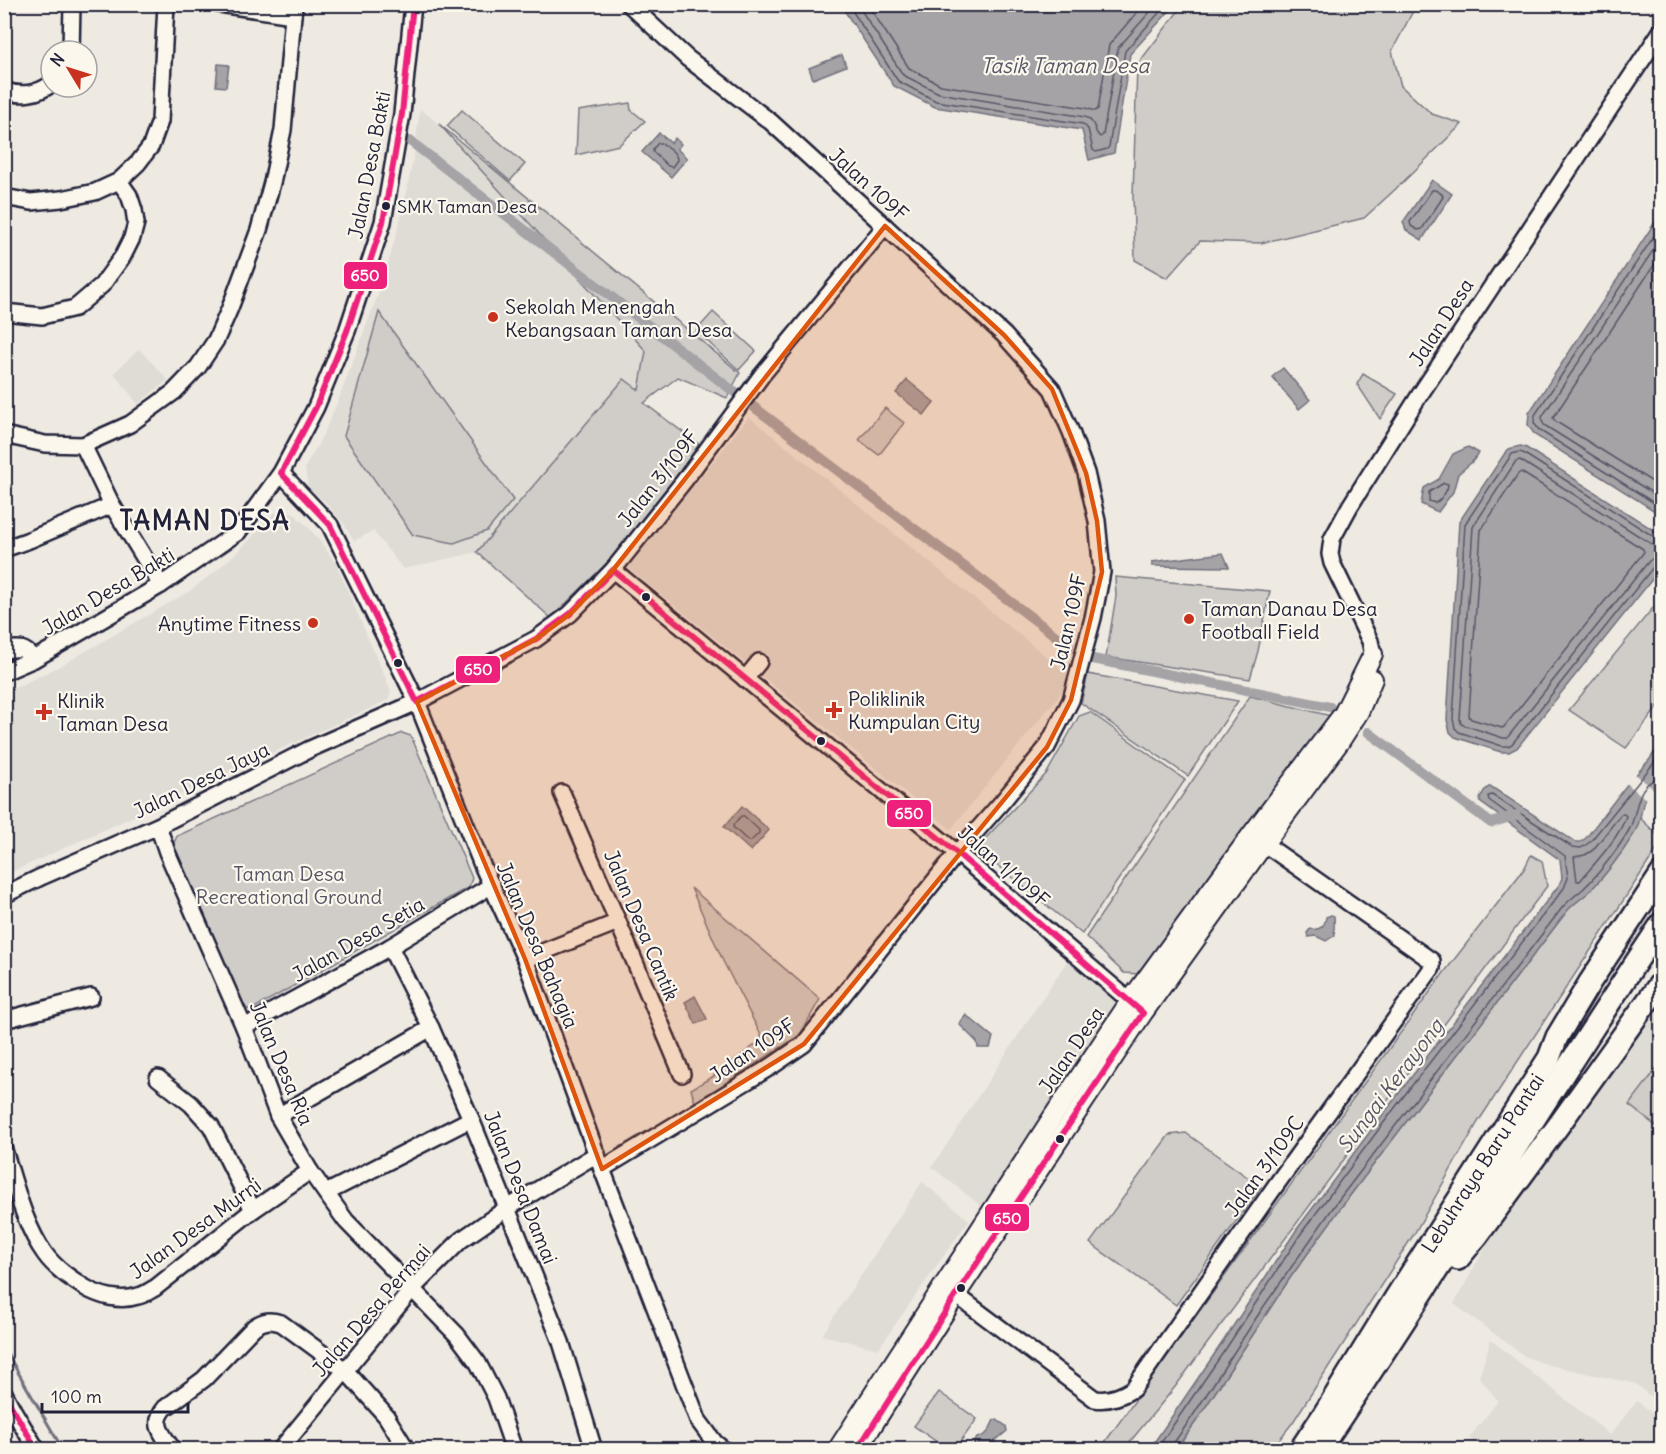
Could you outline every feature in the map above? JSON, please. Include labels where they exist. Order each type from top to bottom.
[{"type":"highway","name":"Lebuhraya Baru Pantai","points":[[1300,1449],[1549,1058],[1557,1036],[1590,982],[1662,873]]},
{"type":"highway","points":[[1549,1058],[1565,1043],[1642,926],[1662,900]]},
{"type":"highway","name":"Lebuhraya Baru Pantai","points":[[1319,1449],[1662,923]]},
{"type":"highway","points":[[1609,1002],[1641,967],[1662,937]]},
{"type":"highway","points":[[1432,1279],[1462,1254],[1561,1122],[1662,981]]},
{"type":"main road","name":"Jalan Desa","points":[[837,1449],[950,1290],[1137,1007],[1258,839],[1339,742],[1359,712],[1376,671],[1373,654]]},
{"type":"main road","name":"Jalan Desa","points":[[857,1449],[950,1290]]},
{"type":"street","points":[[71,39],[72,4]]},
{"type":"street","points":[[4,197],[31,202],[95,192],[119,181],[138,163],[152,146],[160,121],[166,4]]},
{"type":"street","points":[[4,435],[45,444],[83,445],[130,424],[174,392],[198,367],[216,340],[259,230],[272,183],[283,130],[294,10],[219,4]]},
{"type":"street","name":"Jalan Desa Bakti","points":[[4,672],[34,659],[161,585],[238,532],[281,473],[316,407],[347,331],[383,222],[402,114],[413,4]]},
{"type":"street","name":"Jalan 109F","points":[[602,1169],[772,1066],[804,1044],[957,853],[1047,747],[1071,700],[1093,618],[1102,572],[1097,521],[1086,473],[1052,389],[1004,334],[771,123],[687,58],[629,4]]},
{"type":"street","name":"Jalan Desa","points":[[1373,654],[1370,641],[1332,563],[1330,554],[1332,539],[1419,396],[1662,30]]},
{"type":"street","points":[[4,90],[25,94],[39,90]]},
{"type":"street","points":[[4,312],[42,316],[75,308],[102,285],[123,256],[136,223],[129,195],[119,181]]},
{"type":"street","name":"Jalan 3/109F","points":[[417,702],[536,639],[570,614],[613,570],[684,481],[762,375],[885,226]]},
{"type":"street","points":[[83,445],[112,505],[161,585]]},
{"type":"street","name":"Jalan Desa Bahagia","points":[[281,473],[330,525],[417,702],[482,865],[525,959],[698,1420],[716,1447]]},
{"type":"street","points":[[4,549],[112,505]]},
{"type":"street","name":"Jalan 1/109F","points":[[613,570],[957,853],[1137,1007]]},
{"type":"street","points":[[4,650],[24,649],[34,659]]},
{"type":"street","points":[[745,679],[759,662]]},
{"type":"street","name":"Jalan Desa Jaya","points":[[4,895],[158,826],[310,749],[417,702]]},
{"type":"street","name":"Jalan Desa Cantik","points":[[562,793],[682,1074]]},
{"type":"street","name":"Jalan Desa Ria","points":[[158,826],[167,852],[244,1027],[278,1116],[310,1171],[346,1221],[458,1335],[478,1363],[496,1398],[514,1449]]},
{"type":"street","name":"Jalan 3/109C","points":[[950,1290],[1095,1399],[1104,1400],[1133,1389],[1432,968],[1432,961],[1258,839]]},
{"type":"street","name":"Jalan Desa Setia","points":[[244,1027],[390,947],[492,885]]},
{"type":"street","points":[[525,959],[618,922]]},
{"type":"street","name":"Jalan Desa Damai","points":[[390,947],[431,1028],[471,1119],[561,1342],[594,1449]]},
{"type":"street","points":[[4,1020],[91,998]]},
{"type":"street","points":[[278,1116],[431,1028]]},
{"type":"street","points":[[158,1078],[191,1104],[211,1126],[253,1210]]},
{"type":"street","points":[[326,1192],[471,1119]]},
{"type":"street","name":"Jalan Desa Murni","points":[[4,1150],[27,1220],[45,1254],[70,1278],[95,1293],[118,1299],[137,1297],[154,1288],[253,1210],[310,1171]]},
{"type":"street","name":"Jalan Desa Permai","points":[[280,1449],[286,1445],[413,1288],[461,1240],[506,1209],[597,1154]]},
{"type":"street","points":[[173,1449],[159,1427],[160,1413],[204,1379],[254,1327],[263,1321],[271,1320],[281,1323],[345,1370],[386,1416],[407,1449]]},
{"type":"street","points":[[4,1393],[37,1449]]},
{"type":"highlighted area","points":[[885,226],[1004,335],[1052,389],[1086,473],[1097,521],[1102,572],[1071,700],[1047,747],[804,1044],[602,1169],[525,959],[417,702],[536,639],[570,614],[613,570]]},
{"type":"shaded area","name":"Sekolah Menengah Kebangsaan Taman Desa","points":[[420,109],[439,124],[646,351],[639,390],[624,379],[477,552],[403,569],[373,531],[354,541],[344,524],[308,487],[305,468],[338,401],[384,279],[401,217],[414,155]]},
{"type":"shaded area","points":[[139,349],[168,380],[138,404],[114,373]]},
{"type":"shaded area","points":[[749,417],[1073,678],[951,829],[628,568]]},
{"type":"shaded area","points":[[292,512],[308,527],[336,564],[391,691],[388,700],[5,875],[5,693],[64,664],[188,592],[243,547],[274,513]]},
{"type":"shaded area","points":[[1067,961],[1121,1002],[986,1210],[932,1167]]},
{"type":"shaded area","points":[[1661,991],[1661,1406],[1636,1384],[1549,1365],[1526,1357],[1454,1304],[1500,1221]]},
{"type":"shaded area","points":[[922,1182],[969,1220],[878,1349],[822,1335]]},
{"type":"shaded area","points":[[1491,1340],[1610,1435],[1637,1401],[1661,1420],[1661,1449],[1483,1449],[1469,1438],[1498,1401],[1479,1377]]},
{"type":"green space","points":[[1183,5],[1414,5],[1392,51],[1401,86],[1432,114],[1462,124],[1364,218],[1261,243],[1200,241],[1167,278],[1135,260],[1133,196],[1137,65]]},
{"type":"green space","points":[[630,103],[631,110],[645,121],[619,145],[576,155],[578,111]]},
{"type":"green space","points":[[462,110],[525,164],[510,181],[447,126]]},
{"type":"green space","points":[[439,124],[740,373],[727,398],[678,377],[644,403],[700,445],[679,478],[612,558],[551,618],[477,552],[624,379],[639,390],[646,351]]},
{"type":"green space","points":[[379,312],[513,500],[487,531],[454,543],[413,535],[344,436]]},
{"type":"green space","points":[[713,312],[756,351],[739,370],[696,331]]},
{"type":"green space","points":[[1363,374],[1397,394],[1380,419],[1357,384]]},
{"type":"green space","points":[[885,408],[904,423],[879,455],[859,440]]},
{"type":"green space","name":"Taman Danau Desa Football Field","points":[[1115,577],[1270,591],[1250,679],[1106,657],[1116,596]]},
{"type":"green space","points":[[1661,598],[1661,703],[1626,748],[1569,710]]},
{"type":"green space","points":[[1088,674],[1238,701],[1188,776],[1081,703]]},
{"type":"green space","points":[[1250,696],[1331,716],[1140,974],[1124,973],[1086,937]]},
{"type":"green space","points":[[1090,712],[1185,780],[1082,934],[983,854],[983,841],[1047,773],[1079,716]]},
{"type":"green space","name":"Taman Desa Recreational Ground","points":[[402,733],[411,736],[472,878],[469,887],[251,1010],[242,1007],[173,845],[177,836]]},
{"type":"green space","points":[[1640,818],[1661,838],[1661,843],[1478,1122],[1414,1234],[1293,1422],[1272,1449],[1176,1450],[1290,1278],[1342,1206],[1567,911],[1595,885],[1610,867],[1625,847]]},
{"type":"green space","points":[[1531,855],[1542,861],[1547,886],[1175,1387],[1124,1449],[1100,1449],[1443,974],[1524,869]]},
{"type":"green space","points":[[691,888],[820,999],[800,1035],[695,1103],[691,1089],[712,1077],[763,1039],[723,961]]},
{"type":"green space","points":[[1661,1063],[1661,1130],[1629,1105]]},
{"type":"green space","points":[[1186,1133],[1261,1187],[1176,1305],[1090,1243],[1169,1135]]},
{"type":"green space","points":[[939,1392],[977,1419],[955,1449],[947,1449],[914,1426]]},
{"type":"water","name":"Tasik Taman Desa","points":[[849,4],[1175,5],[1130,54],[1114,153],[1089,160],[1082,130],[935,107],[894,86],[844,10]]},
{"type":"water","points":[[842,55],[846,66],[813,79],[809,68]]},
{"type":"water","points":[[218,64],[229,65],[226,87],[216,86]]},
{"type":"water","points":[[659,133],[671,143],[675,138],[681,144],[677,149],[687,158],[671,177],[642,152]]},
{"type":"water","points":[[1432,180],[1452,194],[1422,240],[1406,230],[1403,222]]},
{"type":"water","points":[[1661,213],[1661,515],[1535,435],[1528,425],[1529,413]]},
{"type":"water","points":[[1283,368],[1310,400],[1299,409],[1272,377]]},
{"type":"water","points":[[907,380],[934,402],[924,415],[896,393]]},
{"type":"water","points":[[1468,447],[1479,453],[1458,474],[1453,492],[1438,512],[1421,504],[1424,488],[1439,479],[1453,454]]},
{"type":"water","points":[[1525,447],[1661,535],[1662,567],[1517,748],[1509,752],[1501,752],[1455,737],[1450,732],[1447,720],[1459,522],[1505,453],[1509,449]]},
{"type":"water","points":[[1223,553],[1229,567],[1152,566],[1152,562]]},
{"type":"water","points":[[1661,742],[1661,783],[1648,794],[1638,826],[1618,857],[1594,887],[1567,911],[1342,1206],[1290,1278],[1176,1449],[1149,1450],[1297,1229],[1559,885],[1562,878],[1560,860],[1480,802],[1484,791],[1490,786],[1575,842],[1580,842],[1586,838],[1650,759]]},
{"type":"water","points":[[742,806],[769,830],[751,851],[724,827]]},
{"type":"water","points":[[1334,916],[1335,935],[1326,941],[1316,936],[1308,937],[1307,933],[1310,929],[1321,927],[1326,917]]},
{"type":"water","points":[[695,996],[707,1019],[696,1024],[685,1002]]},
{"type":"water","points":[[966,1015],[993,1037],[990,1048],[978,1048],[977,1042],[959,1024]]},
{"type":"water","points":[[994,1420],[1006,1426],[1007,1431],[995,1441],[994,1449],[974,1449],[973,1445],[977,1438],[987,1433]]},
{"type":"pier","points":[[1634,773],[1655,790],[1647,800],[1625,782]]},
{"type":"waterway","points":[[410,141],[737,394]]},
{"type":"waterway","points":[[750,404],[1069,646]]},
{"type":"waterway","points":[[1093,659],[1330,707]]},
{"type":"waterway","points":[[1368,732],[1491,823],[1516,815]]},
{"type":"waterway","points":[[4,1348],[63,1450]]},
{"type":"transit line","name":"650","points":[[413,4],[402,114],[383,222],[347,331],[316,407],[281,473],[330,525],[417,702],[536,639],[570,614],[613,570],[957,853],[1143,1013],[956,1295],[857,1450]]},
{"type":"transit line","name":"650","points":[[4,1394],[37,1450]]},
{"type":"place","name":"SMK Taman Desa","points":[[386,206]]},
{"type":"place","name":"Sekolah Menengah Kebangsaan Taman Desa","points":[[493,317]]},
{"type":"place","name":"Taman Danau Desa Football Field","points":[[1189,619]]},
{"type":"place","name":"Anytime Fitness","points":[[313,623]]},
{"type":"place","name":"Poliklinik Kumpulan City","points":[[834,710]]},
{"type":"place","name":"Klinik Taman Desa","points":[[44,712]]},
{"type":"district","name":"TAMAN DESA","points":[[205,520]]},
{"type":"water label","name":"Sungai Kerayong","points":[[1390,1086]]}]
